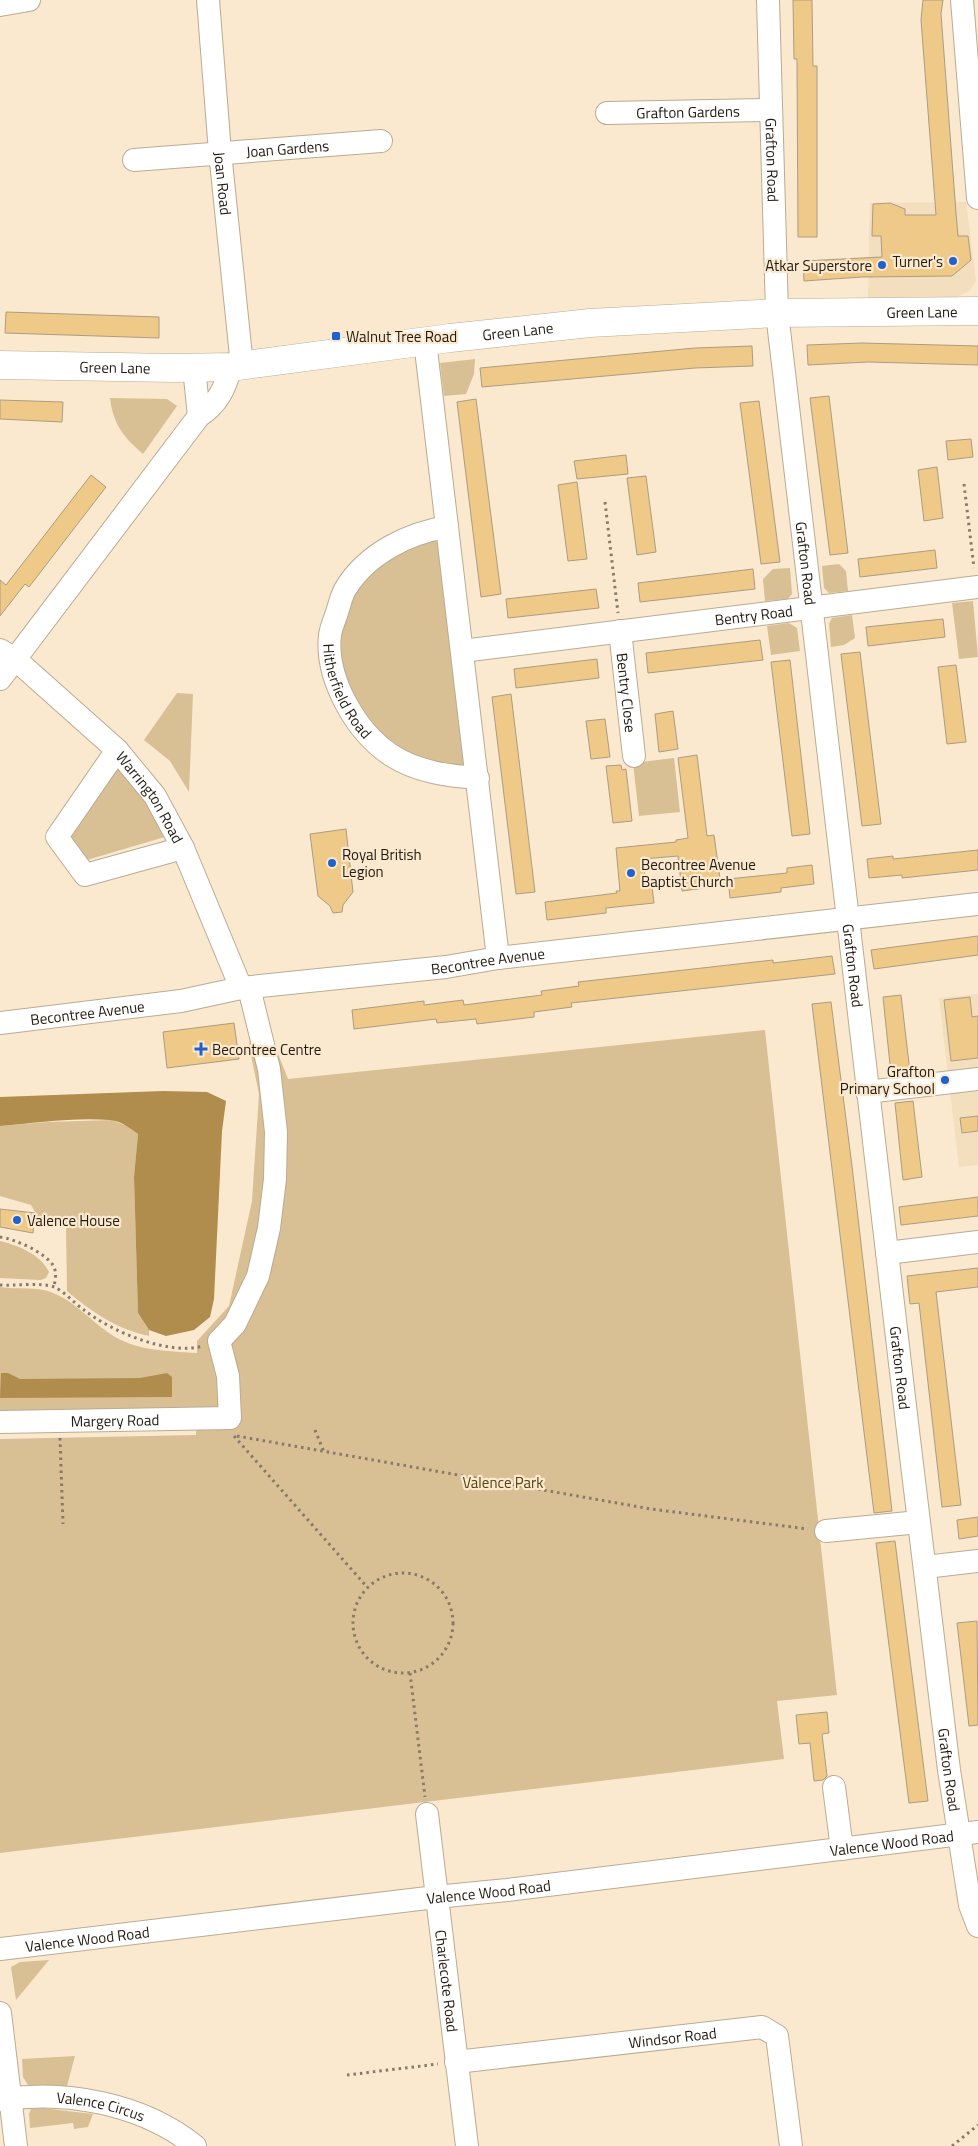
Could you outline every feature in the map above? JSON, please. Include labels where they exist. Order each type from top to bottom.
[{"type":"main road","name":"Green Lane","points":[[0,365],[194,368],[237,366],[425,341],[590,324],[776,313],[978,311]]},
{"type":"street","points":[[0,5],[29,0]]},
{"type":"street","name":"Joan Road","points":[[208,0],[237,366]]},
{"type":"street","name":"Grafton Road","points":[[768,0],[776,313],[919,1522],[968,1833],[970,1905],[978,1926]]},
{"type":"street","points":[[962,0],[975,126],[978,198]]},
{"type":"street","name":"Grafton Gardens","points":[[607,113],[770,110]]},
{"type":"street","name":"Joan Gardens","points":[[134,160],[381,140]]},
{"type":"street","points":[[425,341],[498,958]]},
{"type":"street","points":[[0,679],[7,655],[199,416],[209,410],[218,399],[237,366]]},
{"type":"street","points":[[194,368],[199,416]]},
{"type":"street","name":"Hitherfield Road","points":[[446,527],[426,530],[393,544],[369,562],[345,588],[330,635],[333,669],[347,707],[372,740],[392,756],[415,767],[447,776],[478,778]]},
{"type":"street","name":"Bentry Road","points":[[462,651],[977,587]]},
{"type":"street","name":"Bentry Close","points":[[620,631],[634,756]]},
{"type":"street","name":"Warrington Road","points":[[7,655],[117,750],[155,796],[183,848],[245,988],[269,1069],[276,1132],[276,1179],[269,1228],[258,1276],[235,1324],[218,1341]]},
{"type":"street","points":[[117,750],[57,837],[85,875],[183,848]]},
{"type":"street","name":"Becontree Avenue","points":[[0,1023],[181,1001],[245,988],[446,967],[498,958],[978,904]]},
{"type":"street","points":[[867,1092],[978,1079]]},
{"type":"street","points":[[887,1253],[978,1242]]},
{"type":"street","points":[[218,1341],[228,1376],[232,1427]]},
{"type":"street","name":"Margery Road","points":[[0,1422],[59,1420],[232,1427]]},
{"type":"street","points":[[826,1531],[919,1522]]},
{"type":"street","points":[[925,1567],[978,1561]]},
{"type":"street","points":[[834,1787],[842,1849]]},
{"type":"street","name":"Charlecote Road","points":[[427,1814],[466,2146]]},
{"type":"street","name":"Valence Wood Road","points":[[0,1949],[517,1889],[968,1833]]},
{"type":"street","points":[[0,2013],[5,2099],[16,2146]]},
{"type":"street","name":"Windsor Road","points":[[456,2062],[762,2028],[777,2036],[792,2146]]},
{"type":"street","name":"Valence Circus","points":[[5,2099],[66,2098],[105,2104],[136,2114],[164,2127],[195,2146]]},
{"type":"path","points":[[964,484],[977,587]]},
{"type":"path","points":[[605,502],[620,631]]},
{"type":"path","points":[[0,1237],[16,1241],[47,1259],[54,1267],[56,1275],[54,1287]]},
{"type":"path","points":[[0,1285],[54,1287],[86,1312],[117,1331],[149,1343],[180,1347],[199,1347],[218,1341]]},
{"type":"path","points":[[59,1420],[63,1524]]},
{"type":"path","points":[[232,1427],[324,1452],[651,1509],[826,1531]]},
{"type":"path","points":[[232,1427],[367,1587]]},
{"type":"path","points":[[315,1430],[324,1452]]},
{"type":"path","points":[[398,1573],[416,1574],[431,1581],[444,1593],[452,1609],[454,1626],[450,1643],[441,1657],[427,1668],[410,1673],[394,1673],[380,1668],[367,1659],[358,1646],[353,1631],[353,1615],[358,1600],[367,1587],[382,1577],[398,1573]]},
{"type":"path","points":[[410,1673],[427,1814]]},
{"type":"path","points":[[347,2075],[456,2062]]},
{"type":"path","points":[[952,2146],[978,2125]]},
{"type":"shaded area","points":[[966,202],[976,281],[969,291],[957,297],[868,298],[870,203]]},
{"type":"shaded area","name":"Grafton Primary School","points":[[978,994],[978,1165],[959,1167],[939,998]]},
{"type":"shaded area","points":[[163,1091],[207,1092],[226,1101],[222,1131],[214,1299],[210,1317],[194,1330],[166,1336],[149,1330],[138,1313],[134,1177],[138,1134],[122,1123],[96,1119],[0,1126],[0,1097]]},
{"type":"shaded area","points":[[1,1373],[8,1373],[20,1379],[140,1378],[167,1373],[172,1377],[172,1397],[0,1398]]},
{"type":"green space","points":[[475,359],[474,374],[466,394],[444,396],[440,363]]},
{"type":"green space","points":[[110,398],[167,399],[177,406],[143,454],[120,430]]},
{"type":"green space","points":[[447,527],[478,778],[392,756],[333,669],[345,588],[369,562]]},
{"type":"green space","points":[[839,564],[846,571],[848,591],[829,593],[824,588],[822,566]]},
{"type":"green space","points":[[790,568],[792,594],[788,599],[765,601],[763,579],[773,569]]},
{"type":"green space","points":[[973,601],[978,657],[959,659],[952,603]]},
{"type":"green space","points":[[852,615],[855,638],[844,645],[831,647],[829,624],[832,618]]},
{"type":"green space","points":[[789,623],[797,628],[800,651],[771,655],[767,626]]},
{"type":"green space","points":[[177,693],[193,694],[189,792],[170,761],[144,740]]},
{"type":"green space","points":[[674,758],[680,812],[639,816],[633,763]]},
{"type":"green space","points":[[119,762],[168,836],[87,860],[68,832]]},
{"type":"green space","name":"Valence Park","points":[[252,1020],[265,1021],[288,1079],[765,1030],[837,1695],[777,1701],[784,1759],[0,1853],[0,1439],[196,1435],[197,1412],[0,1417],[0,1287],[41,1290],[61,1296],[109,1333],[140,1347],[197,1353],[197,1341],[229,1306],[252,1201],[259,1094],[249,1046]]},
{"type":"green space","points":[[112,1120],[129,1127],[138,1134],[134,1177],[138,1313],[149,1330],[149,1336],[126,1329],[105,1319],[67,1291],[66,1228],[42,1224],[31,1205],[0,1196],[0,1126]]},
{"type":"green space","points":[[0,1241],[21,1248],[35,1256],[49,1272],[46,1278],[41,1280],[0,1278]]},
{"type":"green space","points":[[49,1960],[16,2000],[11,1967],[20,1962]]},
{"type":"green space","points":[[75,2056],[67,2086],[28,2085],[23,2077],[22,2059]]},
{"type":"green space","points":[[42,2108],[93,2114],[88,2127],[74,2129],[73,2123],[30,2128],[29,2114],[31,2109]]},
{"type":"building","points":[[793,0],[812,0],[813,66],[817,66],[817,237],[798,237],[797,59],[794,59]]},
{"type":"building","points":[[923,0],[943,0],[941,14],[958,236],[968,236],[971,260],[952,276],[862,277],[804,281],[803,261],[882,257],[881,236],[872,236],[873,204],[890,203],[905,209],[905,215],[936,215],[921,20]]},
{"type":"building","points":[[6,312],[159,317],[159,338],[5,333]]},
{"type":"building","points":[[862,343],[978,346],[978,365],[868,362],[808,365],[807,345]]},
{"type":"building","points":[[752,346],[753,366],[695,368],[482,387],[480,368],[695,348]]},
{"type":"building","points":[[829,396],[848,553],[830,555],[810,398]]},
{"type":"building","points":[[476,399],[501,594],[481,597],[457,402]]},
{"type":"building","points":[[0,400],[63,402],[62,422],[0,419]]},
{"type":"building","points":[[759,401],[780,562],[761,564],[740,403]]},
{"type":"building","points":[[971,439],[973,457],[948,460],[946,441]]},
{"type":"building","points":[[626,455],[628,474],[577,479],[574,461]]},
{"type":"building","points":[[937,467],[943,518],[924,521],[918,470]]},
{"type":"building","points":[[91,475],[106,487],[29,587],[25,584],[0,616],[0,580],[6,585]]},
{"type":"building","points":[[646,476],[656,552],[637,555],[627,478]]},
{"type":"building","points":[[577,482],[587,559],[568,561],[558,485]]},
{"type":"building","points":[[935,550],[937,568],[860,577],[858,559]]},
{"type":"building","points":[[753,569],[755,589],[640,602],[638,583]]},
{"type":"building","points":[[596,589],[599,608],[508,618],[506,599]]},
{"type":"building","points":[[943,619],[945,637],[868,646],[866,627]]},
{"type":"building","points":[[760,640],[763,660],[648,673],[646,653]]},
{"type":"building","points":[[860,652],[881,824],[862,826],[841,654]]},
{"type":"building","points":[[597,659],[599,678],[516,688],[514,669]]},
{"type":"building","points":[[790,660],[810,834],[792,836],[771,662]]},
{"type":"building","points":[[956,665],[966,742],[947,744],[938,667]]},
{"type":"building","points":[[511,694],[535,892],[516,894],[492,697]]},
{"type":"building","points":[[673,711],[678,749],[659,752],[655,714]]},
{"type":"building","points":[[605,719],[610,757],[591,759],[586,721]]},
{"type":"building","points":[[697,755],[707,836],[714,835],[721,886],[682,891],[678,856],[643,859],[646,888],[652,887],[654,903],[606,908],[606,913],[547,920],[545,902],[617,893],[616,891],[620,891],[616,848],[676,842],[676,840],[688,838],[678,758]]},
{"type":"building","points":[[621,765],[622,770],[626,769],[632,821],[613,823],[606,766]]},
{"type":"building","name":"Royal British Legion","points":[[346,829],[353,892],[343,905],[342,912],[333,913],[330,906],[318,896],[310,834]]},
{"type":"building","points":[[978,850],[978,870],[902,878],[902,875],[869,878],[867,859],[893,856],[893,859]]},
{"type":"building","points":[[812,865],[814,884],[781,888],[781,892],[730,898],[728,879],[787,873],[787,868]]},
{"type":"building","points":[[978,936],[978,955],[874,969],[871,950]]},
{"type":"building","points":[[832,956],[835,974],[571,1003],[572,1007],[534,1012],[534,1017],[477,1024],[476,1019],[437,1023],[436,1019],[354,1029],[352,1010],[424,1001],[424,1005],[463,1000],[464,1005],[542,995],[541,991],[579,986],[578,982],[773,960],[773,963]]},
{"type":"building","points":[[901,995],[910,1072],[891,1074],[883,997]]},
{"type":"building","points":[[970,997],[972,1017],[978,1016],[978,1058],[951,1061],[944,1000]]},
{"type":"building","points":[[831,1002],[892,1511],[874,1513],[812,1004]]},
{"type":"building","name":"Becontree Centre","points":[[234,1023],[239,1059],[167,1068],[163,1032]]},
{"type":"building","points":[[913,1101],[922,1177],[903,1180],[895,1103]]},
{"type":"building","points":[[978,1116],[978,1131],[962,1133],[960,1118]]},
{"type":"building","points":[[978,1197],[978,1216],[901,1225],[899,1207]]},
{"type":"building","name":"Valence House","points":[[0,1209],[35,1213],[33,1233],[0,1227]]},
{"type":"building","points":[[978,1268],[978,1287],[936,1292],[961,1505],[942,1507],[919,1303],[910,1304],[907,1276]]},
{"type":"building","points":[[978,1517],[978,1536],[959,1539],[957,1520]]},
{"type":"building","points":[[895,1541],[928,1801],[909,1803],[876,1543]]},
{"type":"building","points":[[977,1621],[978,1725],[969,1726],[957,1623]]},
{"type":"building","points":[[827,1712],[829,1733],[822,1734],[827,1776],[823,1780],[814,1781],[810,1743],[799,1744],[796,1715]]},
{"type":"place","name":"Turner's","points":[[953,261]]},
{"type":"place","name":"Atkar Superstore","points":[[882,265]]},
{"type":"place","name":"Walnut Tree Road","points":[[336,336]]},
{"type":"place","name":"Royal British Legion","points":[[332,863]]},
{"type":"place","name":"Becontree Avenue Baptist Church","points":[[631,873]]},
{"type":"place","name":"Becontree Centre","points":[[201,1049]]},
{"type":"place","name":"Grafton Primary School","points":[[945,1080]]},
{"type":"place","name":"Valence House","points":[[17,1220]]}]
